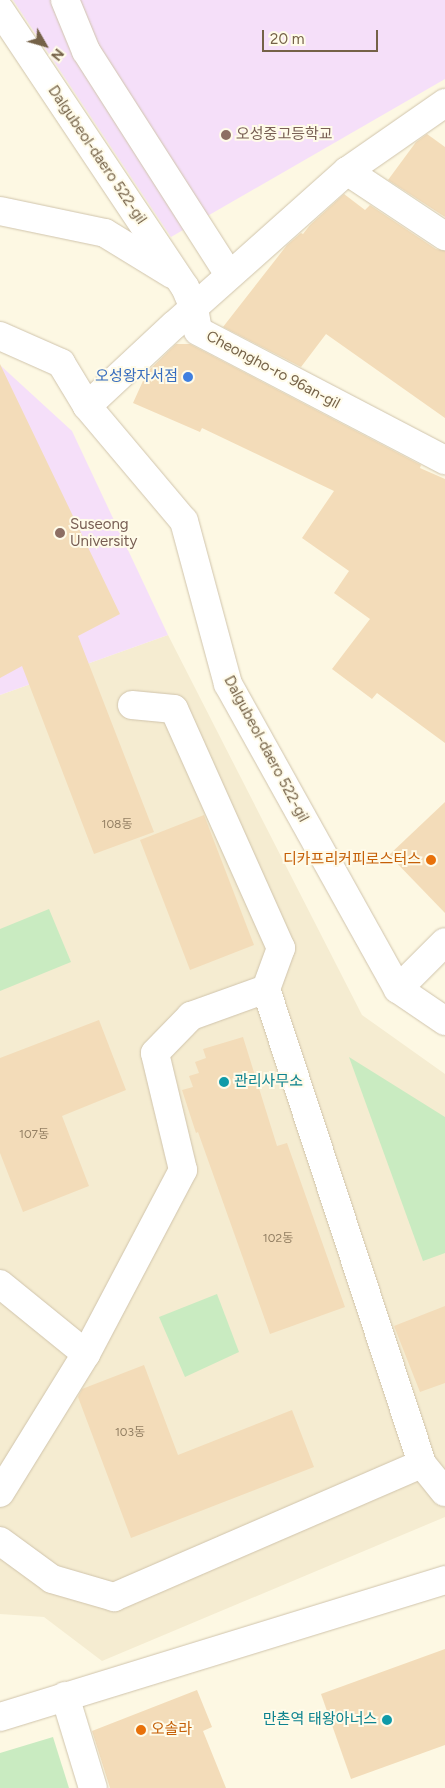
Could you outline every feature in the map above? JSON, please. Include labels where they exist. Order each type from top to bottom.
[{"type":"street","points":[[65,0],[86,51],[229,275]]},
{"type":"street","name":"Dalgubeol-daero 522-gil","points":[[0,10],[185,287],[194,308]]},
{"type":"street","points":[[87,406],[229,275],[347,171],[445,103]]},
{"type":"street","points":[[347,171],[445,236]]},
{"type":"street","name":"Dalgubeol-daero 522-gil","points":[[0,211],[105,233],[176,276]]},
{"type":"street","name":"Cheongho-ro 96an-gil","points":[[194,308],[198,331],[445,460]]},
{"type":"street","name":"Dalgubeol-daero 522-gil","points":[[0,336],[61,363],[87,406],[184,521],[228,684],[398,989],[445,1021]]},
{"type":"street","points":[[132,705],[174,709],[280,948],[266,989],[422,1464],[445,1492]]},
{"type":"street","points":[[398,989],[445,942]]},
{"type":"street","points":[[0,1493],[86,1354],[183,1170],[155,1053],[191,1016],[266,989]]},
{"type":"street","points":[[0,1284],[86,1354]]},
{"type":"street","points":[[0,1541],[52,1579],[114,1597],[422,1464]]},
{"type":"street","points":[[0,1716],[445,1580]]},
{"type":"street","points":[[65,1696],[93,1788]]},
{"type":"shaded area","name":"오성중고등학교","points":[[13,0],[445,0],[445,79],[171,237]]},
{"type":"shaded area","name":"Suseong University","points":[[0,365],[72,431],[168,635],[0,695]]},
{"type":"shaded area","points":[[168,635],[362,1015],[445,1074],[445,1517],[102,1661],[44,1617],[0,1614],[0,695]]},
{"type":"green space","points":[[49,909],[71,962],[0,991],[0,929]]},
{"type":"green space","points":[[349,1057],[445,1117],[445,1253],[423,1261]]},
{"type":"green space","points":[[217,1294],[239,1352],[185,1377],[159,1317]]},
{"type":"green space","points":[[53,1737],[69,1788],[0,1788],[0,1753]]},
{"type":"building","points":[[427,134],[445,147],[445,217],[388,180],[416,142]]},
{"type":"building","points":[[344,194],[365,210],[370,205],[436,249],[445,251],[445,418],[326,334],[301,367],[223,327],[287,245],[301,233],[303,234],[310,225]]},
{"type":"building","points":[[176,344],[190,344],[421,465],[420,468],[445,479],[445,743],[377,693],[372,699],[332,669],[370,619],[334,593],[349,571],[302,538],[334,491],[202,428],[200,432],[133,403],[147,372]]},
{"type":"building","name":"Suseong University","points":[[0,364],[120,614],[78,636],[154,832],[94,854],[22,666],[0,678]]},
{"type":"building","points":[[445,802],[445,913],[389,855]]},
{"type":"building","points":[[204,815],[254,945],[190,970],[140,840]]},
{"type":"building","points":[[99,1020],[126,1090],[62,1116],[89,1186],[23,1212],[0,1153],[0,1058]]},
{"type":"building","points":[[243,1037],[277,1146],[287,1143],[345,1307],[270,1334],[182,1090],[193,1087],[189,1076],[199,1073],[195,1062],[206,1058],[203,1049]]},
{"type":"building","points":[[445,1306],[445,1383],[420,1392],[394,1326]]},
{"type":"building","points":[[144,1365],[178,1455],[292,1410],[314,1467],[131,1538],[78,1397],[82,1389]]},
{"type":"building","name":"만촌역 태왕아너스","points":[[445,1649],[445,1745],[351,1779],[321,1694]]},
{"type":"building","points":[[197,1690],[212,1727],[203,1731],[226,1788],[110,1788],[92,1731]]},
{"type":"place","name":"오성중고등학교","points":[[226,135]]},
{"type":"place","name":"오성왕자서점","points":[[188,377]]},
{"type":"place","name":"Suseong University","points":[[60,533]]},
{"type":"place","name":"디카프리커피로스터스","points":[[431,860]]},
{"type":"place","name":"관리사무소","points":[[224,1082]]},
{"type":"place","name":"만촌역 태왕아너스","points":[[387,1720]]},
{"type":"place","name":"오솔라","points":[[141,1730]]}]
